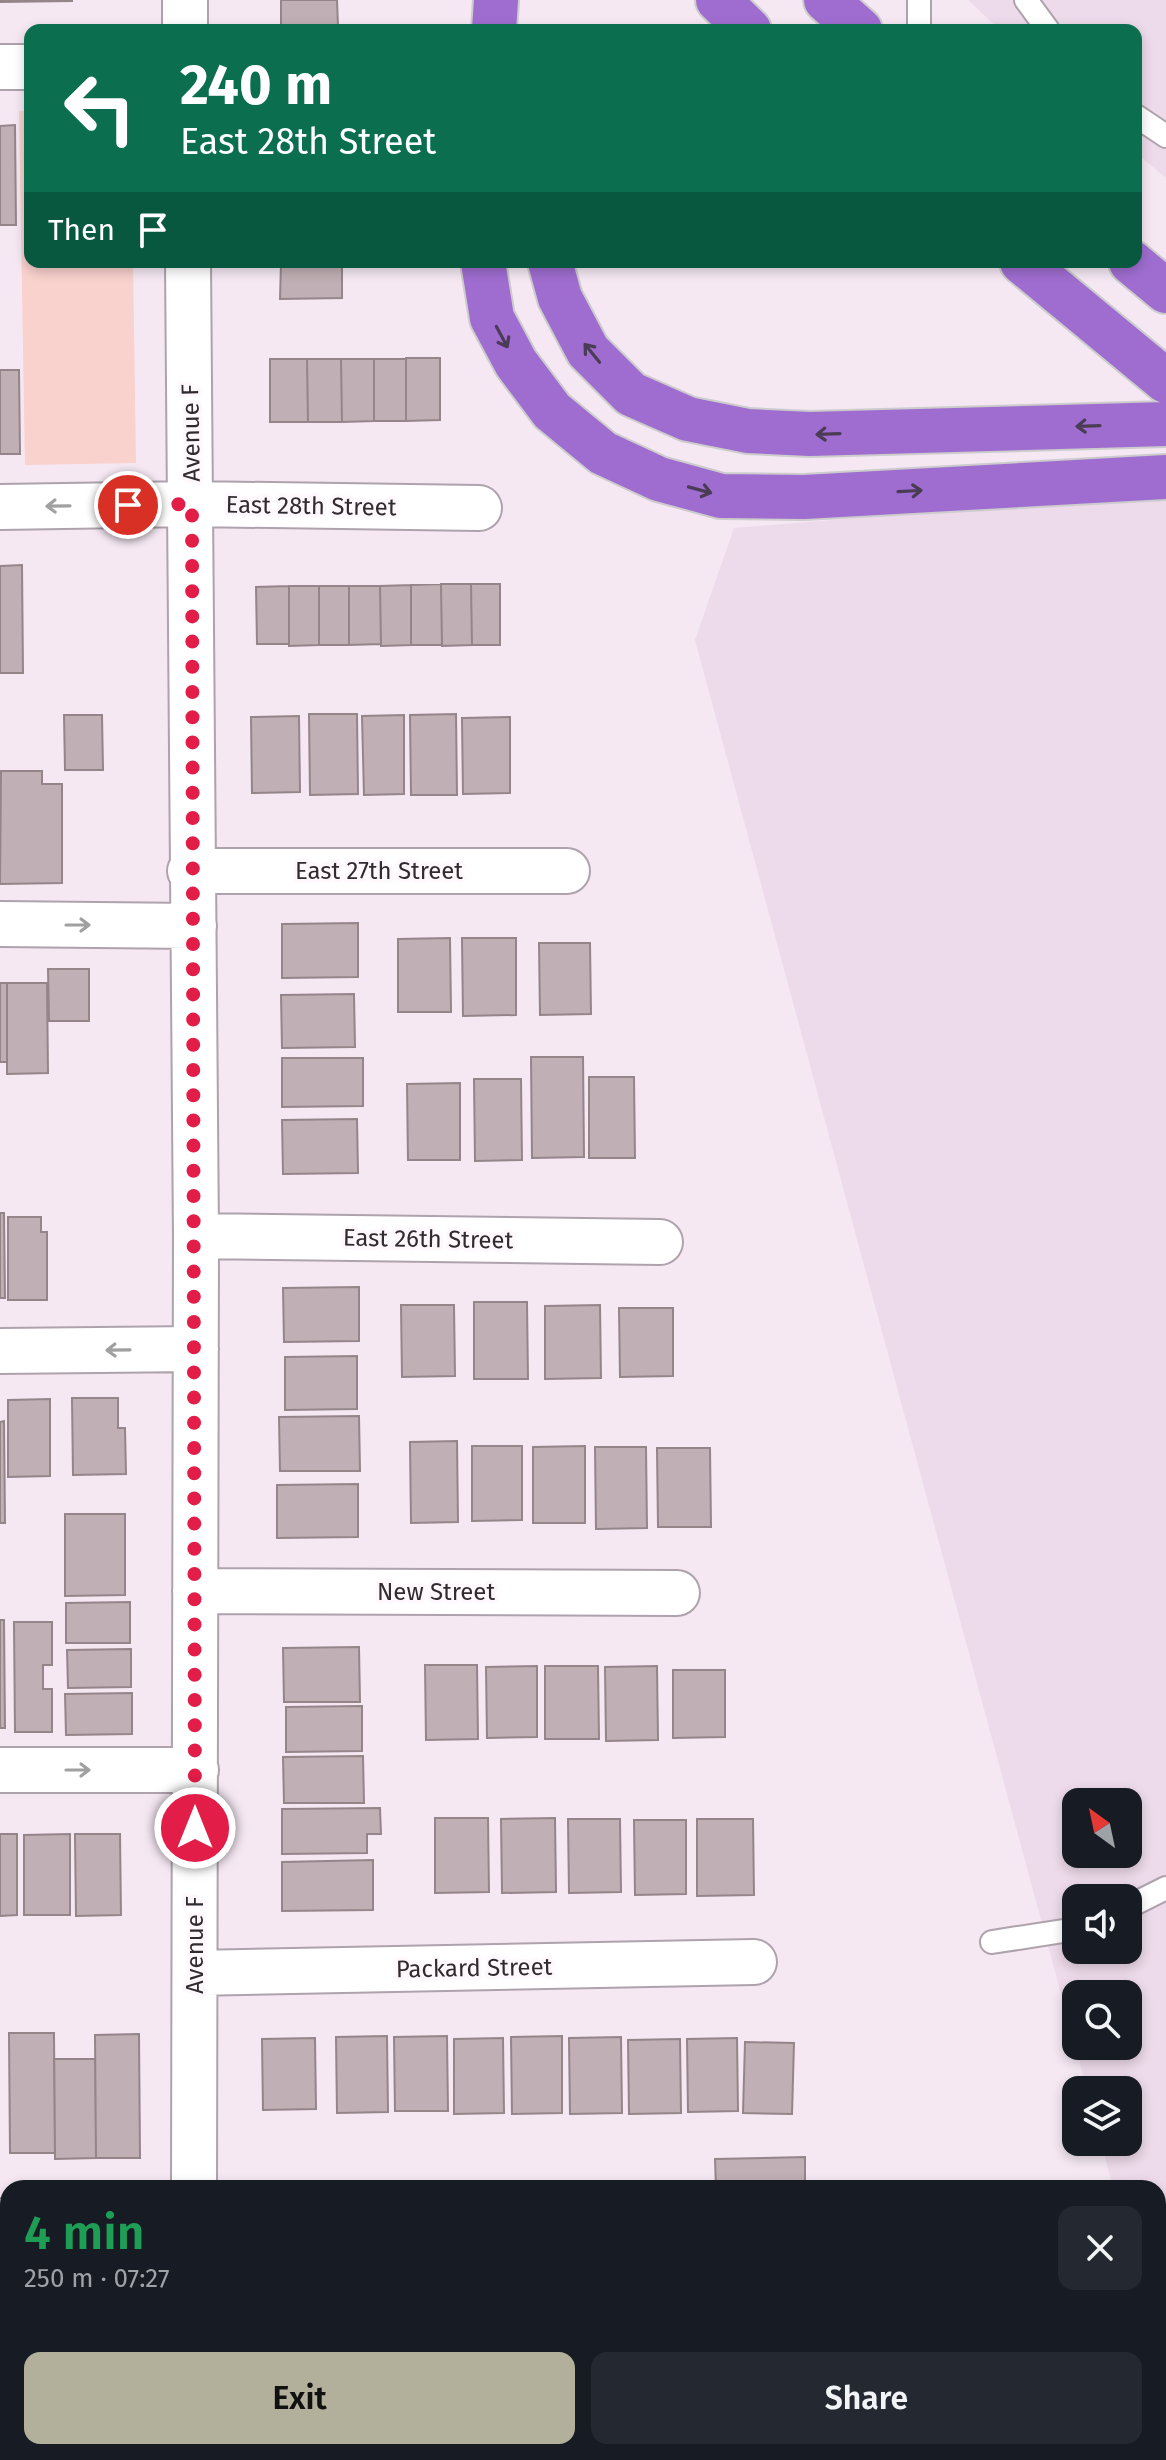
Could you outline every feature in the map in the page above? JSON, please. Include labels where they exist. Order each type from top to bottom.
[{"type":"highway","points":[[494,24],[496,0]]},
{"type":"highway","points":[[718,0],[743,24]]},
{"type":"highway","points":[[826,0],[853,24]]},
{"type":"highway","points":[[1142,258],[1166,270]]},
{"type":"highway","points":[[484,268],[492,318],[516,363],[552,411],[603,453],[659,479],[721,496],[804,497],[1166,477]]},
{"type":"highway","points":[[552,268],[560,298],[588,351],[631,394],[688,419],[748,431],[810,434],[1166,424]]},
{"type":"highway","points":[[996,268],[1126,349]]},
{"type":"highway","points":[[1029,268],[1166,381]]},
{"type":"highway","points":[[1138,268],[1166,291]]},
{"type":"street","points":[[185,0],[185,24]]},
{"type":"street","points":[[0,67],[24,67]]},
{"type":"street","name":"Avenue F","points":[[188,268],[192,504],[190,871],[194,926],[196,1236],[194,2180]]},
{"type":"street","name":"East 28th Street","points":[[0,507],[192,504],[479,508]]},
{"type":"street","name":"East 27th Street","points":[[190,871],[567,871]]},
{"type":"street","points":[[0,924],[194,926]]},
{"type":"street","name":"East 26th Street","points":[[196,1236],[660,1242]]},
{"type":"street","points":[[0,1351],[196,1349]]},
{"type":"street","name":"New Street","points":[[195,1591],[677,1593]]},
{"type":"street","points":[[0,1770],[196,1770]]},
{"type":"street","name":"Packard Street","points":[[195,1973],[754,1962]]},
{"type":"lane","points":[[919,0],[919,24]]},
{"type":"lane","points":[[1026,0],[1044,24]]},
{"type":"lane","points":[[1142,120],[1166,136]]},
{"type":"lane","points":[[1142,1900],[1166,1888]]},
{"type":"lane","points":[[992,1942],[1062,1931]]},
{"type":"shaded area","points":[[968,0],[1166,0],[1166,178],[1142,158],[1142,24],[994,24]]},
{"type":"shaded area","points":[[19,111],[24,111],[24,268],[133,268],[136,463],[25,465]]},
{"type":"shaded area","points":[[1166,493],[1166,2180],[1111,2180],[1105,2156],[1142,2156],[1142,2076],[1083,2076],[1079,2060],[1142,2060],[1142,1980],[1062,1980],[1062,1998],[695,640],[734,528]]},
{"type":"building","points":[[72,0],[72,1],[0,2]]},
{"type":"building","points":[[281,0],[337,0],[338,24],[281,24]]},
{"type":"building","points":[[15,125],[16,225],[0,225],[0,126]]},
{"type":"building","points":[[281,268],[342,268],[342,298],[280,299]]},
{"type":"building","points":[[406,358],[440,358],[440,420],[406,421]]},
{"type":"building","points":[[270,359],[307,359],[308,422],[270,422]]},
{"type":"building","points":[[307,359],[341,359],[342,422],[308,422]]},
{"type":"building","points":[[341,359],[374,359],[374,421],[342,422]]},
{"type":"building","points":[[374,359],[406,359],[406,421],[374,421]]},
{"type":"building","points":[[0,370],[19,370],[20,454],[0,454]]},
{"type":"building","points":[[22,565],[23,673],[0,673],[0,566]]},
{"type":"building","points":[[441,584],[442,645],[411,645],[411,585]]},
{"type":"building","points":[[441,584],[471,584],[472,645],[442,646]]},
{"type":"building","points":[[471,584],[500,584],[500,645],[472,645]]},
{"type":"building","points":[[411,585],[411,645],[381,646],[380,586]]},
{"type":"building","points":[[289,586],[289,644],[257,644],[256,587]]},
{"type":"building","points":[[289,586],[319,586],[319,645],[289,646]]},
{"type":"building","points":[[319,586],[349,586],[349,645],[319,645]]},
{"type":"building","points":[[349,586],[380,586],[381,644],[349,645]]},
{"type":"building","points":[[309,714],[357,714],[358,794],[310,795]]},
{"type":"building","points":[[456,714],[457,795],[411,795],[410,715]]},
{"type":"building","points":[[64,715],[102,715],[103,770],[65,770]]},
{"type":"building","points":[[404,715],[404,794],[364,795],[362,716]]},
{"type":"building","points":[[299,716],[300,792],[252,793],[251,717]]},
{"type":"building","points":[[510,717],[510,793],[463,794],[462,718]]},
{"type":"building","points":[[1,771],[42,771],[42,784],[62,784],[62,883],[0,884]]},
{"type":"building","points":[[358,923],[358,977],[282,978],[282,924]]},
{"type":"building","points":[[450,938],[451,1012],[398,1012],[398,939]]},
{"type":"building","points":[[462,938],[516,938],[516,1015],[463,1016]]},
{"type":"building","points":[[539,943],[590,943],[591,1014],[540,1015]]},
{"type":"building","points":[[48,969],[89,969],[89,1021],[49,1021]]},
{"type":"building","points":[[0,983],[7,983],[7,1062],[0,1062]]},
{"type":"building","points":[[7,983],[47,983],[48,1073],[7,1074]]},
{"type":"building","points":[[354,994],[355,1047],[282,1048],[281,995]]},
{"type":"building","points":[[531,1057],[583,1057],[584,1157],[532,1158]]},
{"type":"building","points":[[282,1058],[363,1058],[363,1106],[282,1107]]},
{"type":"building","points":[[589,1077],[634,1077],[635,1158],[589,1158]]},
{"type":"building","points":[[474,1079],[521,1079],[522,1160],[475,1161]]},
{"type":"building","points":[[460,1083],[460,1160],[408,1160],[407,1084]]},
{"type":"building","points":[[357,1119],[358,1173],[283,1174],[282,1120]]},
{"type":"building","points":[[0,1213],[4,1213],[5,1298],[0,1298]]},
{"type":"building","points":[[8,1217],[41,1217],[41,1232],[47,1232],[47,1300],[8,1300]]},
{"type":"building","points":[[359,1287],[359,1341],[284,1342],[283,1288]]},
{"type":"building","points":[[474,1302],[527,1302],[528,1379],[474,1379]]},
{"type":"building","points":[[401,1305],[454,1305],[455,1376],[402,1377]]},
{"type":"building","points":[[600,1305],[601,1378],[545,1379],[545,1306]]},
{"type":"building","points":[[619,1308],[673,1308],[673,1376],[620,1377]]},
{"type":"building","points":[[357,1356],[357,1409],[285,1410],[285,1357]]},
{"type":"building","points":[[72,1398],[118,1398],[118,1428],[125,1428],[126,1474],[73,1475]]},
{"type":"building","points":[[50,1399],[50,1476],[8,1477],[8,1400]]},
{"type":"building","points":[[359,1416],[360,1471],[280,1471],[279,1417]]},
{"type":"building","points":[[4,1421],[5,1523],[0,1523],[0,1422]]},
{"type":"building","points":[[457,1441],[458,1522],[411,1523],[410,1442]]},
{"type":"building","points":[[472,1446],[522,1446],[522,1520],[472,1521]]},
{"type":"building","points":[[585,1446],[585,1523],[533,1523],[533,1447]]},
{"type":"building","points":[[595,1447],[646,1447],[647,1528],[596,1529]]},
{"type":"building","points":[[657,1448],[710,1448],[711,1527],[658,1527]]},
{"type":"building","points":[[358,1484],[358,1537],[277,1538],[277,1485]]},
{"type":"building","points":[[65,1514],[125,1514],[125,1595],[65,1596]]},
{"type":"building","points":[[130,1602],[130,1643],[66,1643],[66,1603]]},
{"type":"building","points":[[0,1620],[4,1620],[5,1728],[0,1728]]},
{"type":"building","points":[[14,1622],[52,1622],[52,1665],[43,1665],[43,1689],[52,1689],[52,1732],[15,1732]]},
{"type":"building","points":[[359,1647],[360,1702],[284,1702],[283,1648]]},
{"type":"building","points":[[131,1649],[131,1687],[68,1688],[67,1650]]},
{"type":"building","points":[[425,1665],[477,1665],[478,1739],[426,1740]]},
{"type":"building","points":[[537,1666],[537,1737],[487,1738],[486,1667]]},
{"type":"building","points":[[545,1666],[598,1666],[599,1739],[545,1739]]},
{"type":"building","points":[[657,1666],[658,1740],[606,1741],[605,1667]]},
{"type":"building","points":[[673,1670],[725,1670],[725,1737],[673,1738]]},
{"type":"building","points":[[132,1693],[132,1734],[66,1735],[65,1694]]},
{"type":"building","points":[[362,1706],[362,1751],[286,1752],[286,1707]]},
{"type":"building","points":[[363,1756],[364,1803],[284,1803],[283,1757]]},
{"type":"building","points":[[380,1808],[381,1834],[367,1834],[367,1853],[282,1854],[282,1809]]},
{"type":"building","points":[[435,1818],[488,1818],[489,1892],[435,1893]]},
{"type":"building","points":[[555,1818],[556,1892],[502,1893],[501,1819]]},
{"type":"building","points":[[568,1819],[620,1819],[621,1892],[569,1893]]},
{"type":"building","points":[[697,1819],[753,1819],[754,1895],[697,1896]]},
{"type":"building","points":[[634,1820],[686,1820],[686,1894],[635,1895]]},
{"type":"building","points":[[0,1834],[17,1834],[17,1915],[0,1916]]},
{"type":"building","points":[[70,1834],[70,1915],[24,1915],[24,1835]]},
{"type":"building","points":[[75,1834],[120,1834],[121,1915],[76,1916]]},
{"type":"building","points":[[373,1860],[373,1910],[282,1911],[282,1862]]},
{"type":"building","points":[[9,2033],[54,2033],[55,2153],[10,2153]]},
{"type":"building","points":[[139,2034],[140,2158],[96,2158],[95,2035]]},
{"type":"building","points":[[387,2036],[388,2112],[337,2113],[336,2037]]},
{"type":"building","points":[[447,2036],[448,2111],[395,2111],[394,2037]]},
{"type":"building","points":[[562,2036],[562,2113],[512,2114],[511,2037]]},
{"type":"building","points":[[621,2037],[622,2113],[570,2114],[569,2038]]},
{"type":"building","points":[[315,2038],[316,2109],[263,2110],[262,2039]]},
{"type":"building","points":[[503,2038],[504,2113],[454,2114],[454,2039]]},
{"type":"building","points":[[737,2038],[738,2111],[688,2112],[687,2039]]},
{"type":"building","points":[[680,2039],[681,2113],[629,2114],[628,2040]]},
{"type":"building","points":[[745,2042],[794,2043],[792,2114],[743,2113]]},
{"type":"building","points":[[54,2059],[95,2059],[96,2158],[55,2159]]},
{"type":"building","points":[[805,2157],[805,2180],[716,2180],[715,2159]]},
{"type":"route","points":[[128,505],[192,504],[190,871],[194,926],[196,1236],[195,1828]]}]
